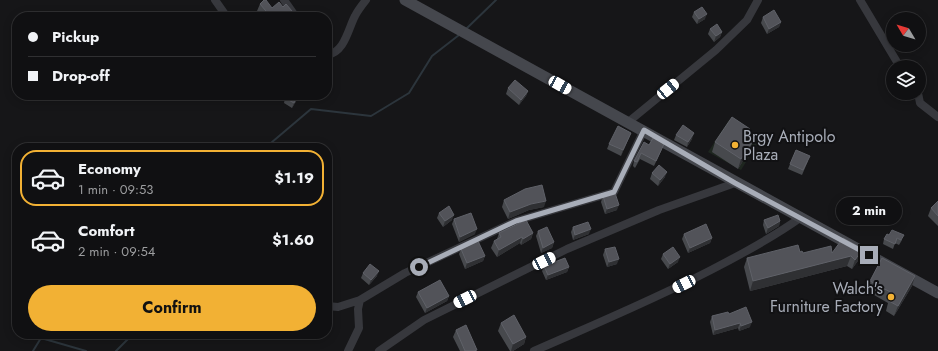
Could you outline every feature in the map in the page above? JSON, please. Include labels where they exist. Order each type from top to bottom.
[{"type":"main road","points":[[405,0],[627,123],[644,130],[735,183],[938,293]]},
{"type":"street","points":[[215,0],[223,12]]},
{"type":"street","points":[[284,0],[292,12]]},
{"type":"street","points":[[332,54],[339,49],[355,16],[366,0]]},
{"type":"street","points":[[627,123],[716,50],[747,20],[758,0]]},
{"type":"street","points":[[860,0],[896,60]]},
{"type":"street","points":[[919,100],[920,103],[938,118]]},
{"type":"street","points":[[332,306],[338,306],[360,300],[405,274],[516,221],[614,192],[644,130]]},
{"type":"street","points":[[379,351],[424,320],[567,249],[659,210],[735,183]]},
{"type":"street","points":[[534,351],[672,290],[746,252],[781,232],[800,218]]},
{"type":"street","points":[[348,351],[358,328],[358,309],[360,300]]},
{"type":"shaded area","name":"Brgy Antipolo Plaza","points":[[729,120],[761,138],[741,170],[708,152]]},
{"type":"building","points":[[266,0],[272,8],[279,2],[283,7],[286,4],[292,11],[267,12],[260,4]]},
{"type":"building","points":[[702,7],[707,14],[699,19],[694,12]]},
{"type":"building","points":[[774,10],[781,22],[769,29],[763,17]]},
{"type":"building","points":[[717,24],[722,32],[716,36],[710,29]]},
{"type":"building","points":[[515,80],[528,91],[521,100],[508,88]]},
{"type":"building","points":[[289,100],[296,100],[294,103]]},
{"type":"building","points":[[732,117],[750,129],[746,136],[753,141],[741,159],[715,142]]},
{"type":"building","points":[[683,125],[694,133],[688,142],[676,135]]},
{"type":"building","points":[[618,126],[631,133],[623,150],[609,144]]},
{"type":"building","points":[[653,138],[664,144],[656,161],[641,153],[637,162],[634,161],[644,142],[649,145]]},
{"type":"building","points":[[796,150],[810,156],[803,170],[790,164]]},
{"type":"building","points":[[659,165],[667,172],[660,180],[652,173]]},
{"type":"building","points":[[542,185],[546,201],[531,204],[510,212],[504,200],[525,189]]},
{"type":"building","points":[[615,193],[619,205],[607,209],[603,196]]},
{"type":"building","points":[[938,201],[938,216],[931,208]]},
{"type":"building","points":[[449,206],[454,215],[445,221],[439,213]]},
{"type":"building","points":[[471,213],[477,229],[460,237],[454,219]]},
{"type":"building","points":[[778,215],[780,221],[768,228],[764,220]]},
{"type":"building","points":[[526,220],[533,233],[523,239],[522,237],[499,250],[494,241],[501,237],[499,233]]},
{"type":"building","points":[[588,222],[591,229],[575,235],[573,227]]},
{"type":"building","points":[[706,224],[712,238],[690,248],[684,234]]},
{"type":"building","points":[[547,227],[554,242],[543,248],[538,231]]},
{"type":"building","points":[[892,230],[904,235],[901,240],[897,238],[895,244],[884,239]]},
{"type":"building","points":[[843,238],[863,249],[855,260],[851,256],[753,281],[747,258],[798,245],[800,252],[802,251],[803,253],[831,246],[832,253]]},
{"type":"building","points":[[478,241],[485,256],[467,263],[461,249]]},
{"type":"building","points":[[615,247],[619,259],[609,262],[605,249]]},
{"type":"building","points":[[673,247],[680,257],[670,264],[663,254]]},
{"type":"building","points":[[565,258],[569,267],[548,275],[544,266]]},
{"type":"building","name":"Walch's Furniture Factory","points":[[882,258],[915,276],[898,306],[889,301],[892,293],[870,281]]},
{"type":"building","points":[[370,264],[379,271],[371,280],[363,273]]},
{"type":"building","points":[[440,280],[449,296],[427,308],[418,292]]},
{"type":"building","points":[[746,307],[752,322],[741,326],[740,323],[715,330],[712,316],[728,312],[729,314]]},
{"type":"building","points":[[514,315],[526,337],[513,344],[501,323]]},
{"type":"building","points":[[466,325],[477,350],[465,351],[456,330]]},
{"type":"waterway","points":[[465,30],[496,0]]},
{"type":"waterway","points":[[271,143],[311,109],[371,116],[409,93],[432,56],[459,35]]},
{"type":"waterway","points":[[33,351],[40,339]]},
{"type":"waterway","points":[[44,339],[86,351]]},
{"type":"waterway","points":[[116,351],[128,339]]},
{"type":"place","name":"Brgy Antipolo Plaza","points":[[735,145]]},
{"type":"place","name":"Walch's Furniture Factory","points":[[891,297]]},
{"type":"route","points":[[419,267],[532,214],[614,192],[644,130],[735,183],[869,255]]}]
